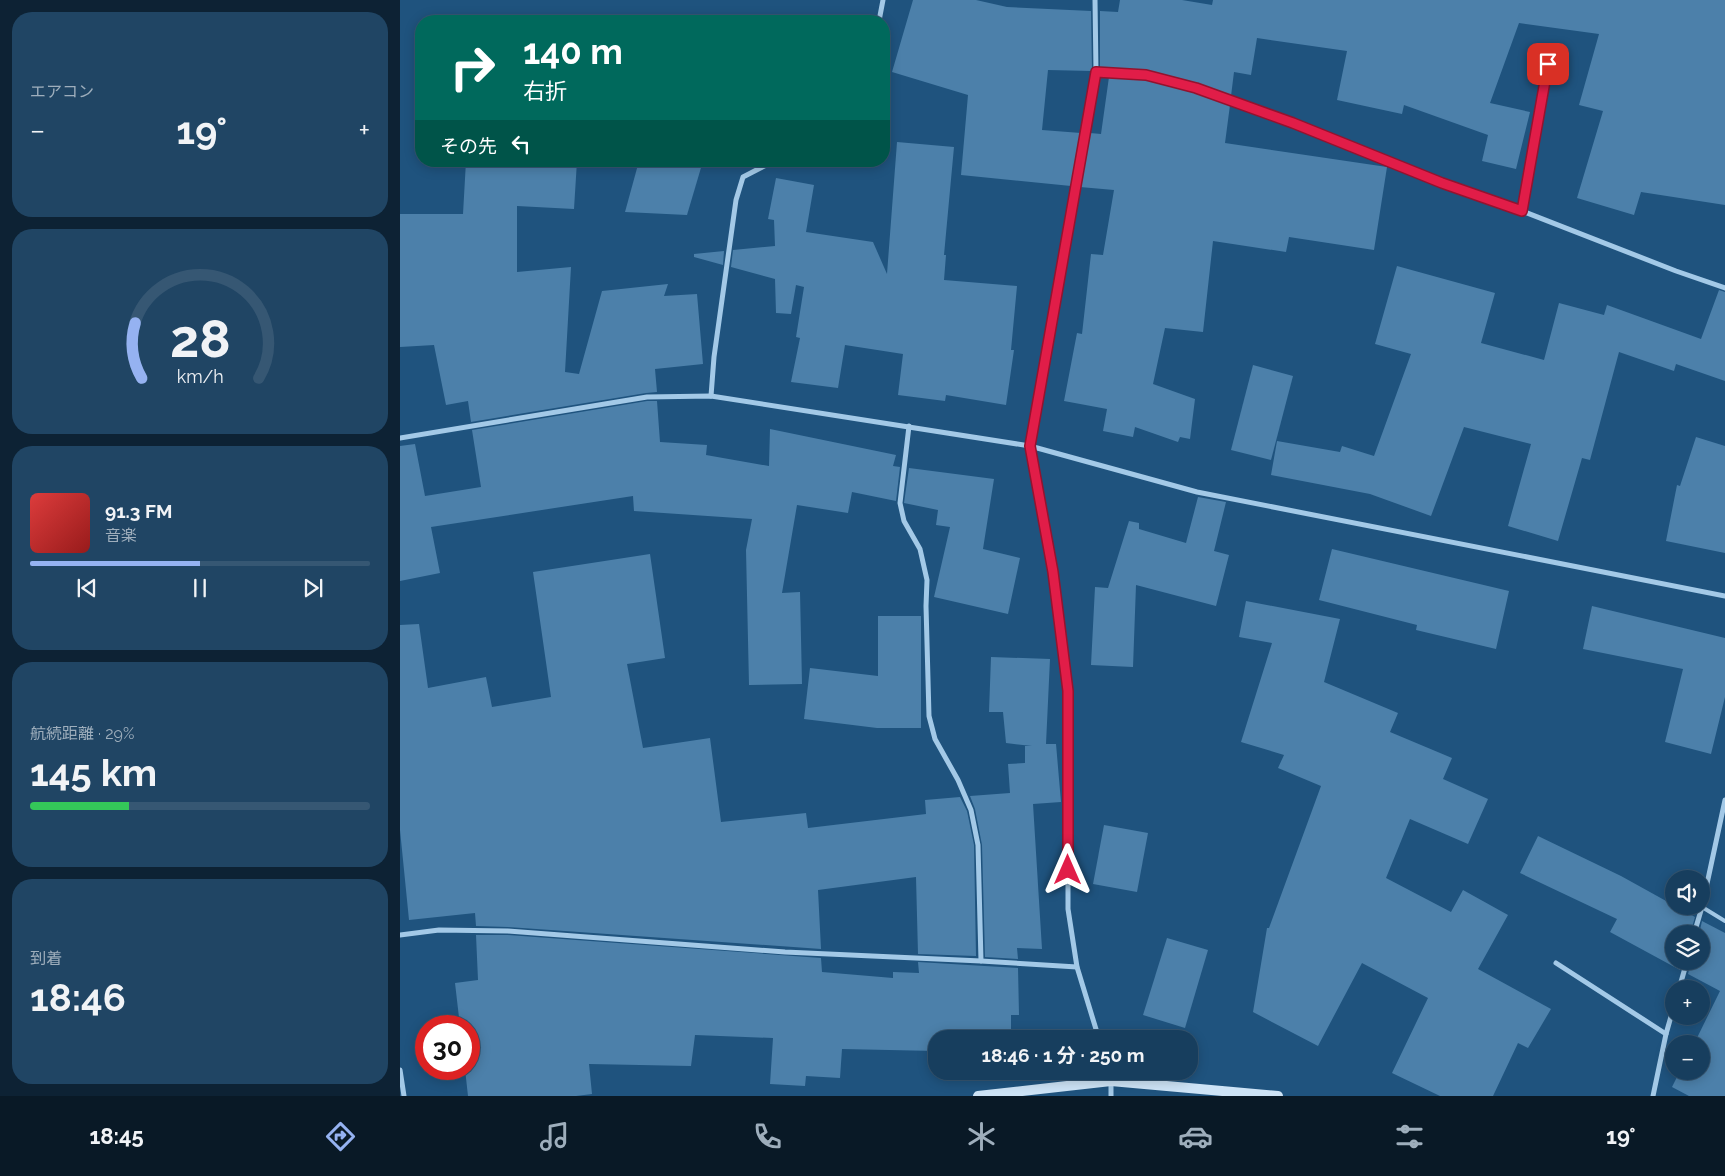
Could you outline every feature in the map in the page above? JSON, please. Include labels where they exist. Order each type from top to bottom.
[{"type":"street","points":[[880,15],[883,0]]},
{"type":"street","points":[[1095,0],[1096,72],[1030,446],[1053,572],[1068,691],[1068,909],[1077,967],[1096,1030]]},
{"type":"street","points":[[1522,211],[1548,64]]},
{"type":"street","points":[[1096,72],[1146,75],[1196,88],[1308,129],[1442,183],[1522,211],[1725,288]]},
{"type":"street","points":[[711,396],[714,357],[736,200],[744,177],[763,167]]},
{"type":"street","points":[[400,438],[647,397],[711,396],[1030,446],[1197,492],[1725,596]]},
{"type":"street","points":[[909,426],[900,503],[904,521],[920,549],[928,580],[926,606],[929,716],[935,739],[958,780],[971,810],[978,845],[980,961]]},
{"type":"street","points":[[1710,870],[1725,800]]},
{"type":"street","points":[[400,935],[439,930],[508,931],[785,952],[1077,967]]},
{"type":"street","points":[[1556,964],[1666,1034]]},
{"type":"street","points":[[1653,1096],[1669,1025]]},
{"type":"street","points":[[400,1070],[404,1096]]},
{"type":"street","points":[[978,1096],[1084,1080]]},
{"type":"street","points":[[1110,1080],[1112,1096]]},
{"type":"street","points":[[1144,1080],[1278,1096]]},
{"type":"lane","points":[[1710,912],[1725,921]]},
{"type":"building","points":[[913,0],[976,0],[1007,7],[1091,11],[1092,71],[1048,70],[1042,130],[1081,133],[1071,186],[961,175],[968,95],[892,72]]},
{"type":"building","points":[[1120,0],[1182,0],[1212,5],[1213,0],[1725,0],[1725,205],[1641,192],[1634,215],[1577,198],[1603,111],[1579,105],[1599,34],[1519,23],[1490,103],[1530,112],[1516,169],[1482,161],[1488,135],[1404,105],[1402,114],[1337,100],[1347,51],[1257,38],[1251,75],[1234,72],[1231,96],[1196,83],[1147,71],[1100,68],[1100,11],[1118,12]]},
{"type":"building","points":[[1109,77],[1145,79],[1194,91],[1230,105],[1225,143],[1387,167],[1374,250],[1289,237],[1286,252],[1213,241],[1203,332],[1165,328],[1153,384],[1195,399],[1190,439],[1180,437],[1178,442],[1135,427],[1133,437],[1103,431],[1107,409],[1064,401],[1077,333],[1082,334],[1091,254],[1103,255],[1114,190],[1080,187],[1090,133],[1101,134]]},
{"type":"building","points":[[897,142],[954,147],[944,255],[946,255],[944,280],[1017,286],[1011,350],[1014,350],[1006,405],[946,395],[945,401],[898,395],[903,354],[845,345],[838,388],[791,382],[800,338],[796,337],[804,287],[796,285],[791,314],[776,313],[775,279],[731,267],[733,250],[775,246],[774,220],[768,219],[776,178],[814,185],[806,232],[873,242],[887,274]]},
{"type":"building","points":[[466,167],[577,167],[574,209],[517,206],[517,272],[571,267],[565,372],[579,374],[602,291],[668,284],[664,296],[697,294],[703,364],[655,369],[657,392],[471,422],[468,401],[446,405],[434,345],[400,347],[400,214],[463,214]]},
{"type":"building","points":[[637,167],[701,167],[687,215],[625,212]]},
{"type":"building","points":[[724,251],[723,265],[694,257],[694,254]]},
{"type":"building","points":[[1397,266],[1495,293],[1481,343],[1544,360],[1559,303],[1604,315],[1607,305],[1701,339],[1719,290],[1725,292],[1725,381],[1676,364],[1674,371],[1619,352],[1590,460],[1582,458],[1558,541],[1508,526],[1531,444],[1464,427],[1431,516],[1370,494],[1271,475],[1277,441],[1340,452],[1342,446],[1374,456],[1411,354],[1375,344]]},
{"type":"building","points":[[1253,365],[1293,376],[1271,460],[1231,450]]},
{"type":"building","points":[[647,401],[657,401],[660,442],[707,445],[706,455],[769,466],[770,429],[896,455],[893,466],[900,467],[896,501],[852,492],[848,513],[797,505],[782,593],[800,592],[802,684],[749,685],[746,550],[752,519],[634,511],[633,496],[431,527],[440,573],[400,581],[400,446],[415,444],[425,496],[481,487],[472,430]]},
{"type":"building","points":[[1696,437],[1725,446],[1725,553],[1666,541],[1677,485],[1680,486]]},
{"type":"building","points":[[909,468],[994,479],[983,549],[1020,558],[1008,614],[934,597],[950,527],[936,525],[938,510],[904,503]]},
{"type":"building","points":[[1198,497],[1226,502],[1214,551],[1229,555],[1216,606],[1136,585],[1133,667],[1091,665],[1095,587],[1108,588],[1129,521],[1139,523],[1139,529],[1186,543]]},
{"type":"building","points":[[1332,549],[1509,591],[1496,649],[1416,630],[1417,625],[1319,600]]},
{"type":"building","points":[[650,554],[665,658],[627,664],[643,748],[710,738],[721,822],[806,813],[808,828],[926,814],[925,800],[960,797],[967,811],[974,845],[976,956],[918,954],[916,877],[818,890],[821,949],[476,926],[475,913],[409,920],[400,830],[400,625],[419,624],[428,688],[486,677],[492,707],[551,697],[533,572]]},
{"type":"building","points":[[1246,601],[1340,619],[1324,682],[1398,713],[1390,732],[1452,758],[1443,779],[1488,799],[1468,844],[1410,819],[1386,878],[1451,912],[1463,890],[1508,915],[1478,969],[1551,1009],[1528,1048],[1518,1043],[1493,1096],[1440,1096],[1392,1073],[1428,998],[1362,963],[1318,1046],[1253,1012],[1267,928],[1269,928],[1321,786],[1278,768],[1284,755],[1241,742],[1272,643],[1239,637]]},
{"type":"building","points":[[1592,606],[1725,638],[1725,697],[1711,754],[1665,742],[1683,669],[1583,649]]},
{"type":"building","points":[[878,616],[921,616],[921,728],[877,728],[804,719],[810,668],[878,676]]},
{"type":"building","points":[[991,657],[1050,659],[1046,744],[1056,744],[1061,802],[1033,804],[1042,949],[1017,948],[1018,959],[985,957],[982,845],[975,809],[970,796],[1010,793],[1008,764],[1025,763],[1025,746],[1032,746],[1006,743],[1003,712],[989,712]]},
{"type":"building","points":[[1104,825],[1148,833],[1137,892],[1093,884]]},
{"type":"building","points":[[1538,836],[1621,876],[1665,900],[1665,915],[1691,915],[1695,917],[1693,925],[1665,925],[1665,962],[1610,932],[1617,919],[1520,873]]},
{"type":"building","points":[[1702,921],[1710,925],[1701,925]]},
{"type":"building","points":[[1710,925],[1725,933],[1725,1096],[1689,1096],[1672,1087],[1676,1080],[1710,1080],[1710,1035],[1698,1035],[1703,1025],[1710,1025],[1710,1011],[1720,991],[1710,986],[1710,980],[1699,980],[1688,974],[1689,970],[1710,970]]},
{"type":"building","points":[[476,935],[508,935],[821,958],[822,972],[893,978],[893,972],[919,973],[918,962],[1018,968],[1019,1015],[1011,1015],[1011,1030],[928,1030],[928,1051],[842,1049],[840,1078],[806,1076],[805,1086],[770,1084],[773,1038],[695,1035],[691,1066],[589,1064],[592,1094],[576,1096],[468,1096],[466,1080],[480,1080],[480,1015],[459,1015],[455,983],[478,980]]},
{"type":"building","points":[[1167,938],[1208,950],[1185,1028],[1143,1015]]},
{"type":"route","points":[[1068,870],[1068,691],[1053,572],[1030,446],[1096,72],[1146,75],[1196,88],[1249,106],[1442,183],[1522,211],[1548,64]]}]
